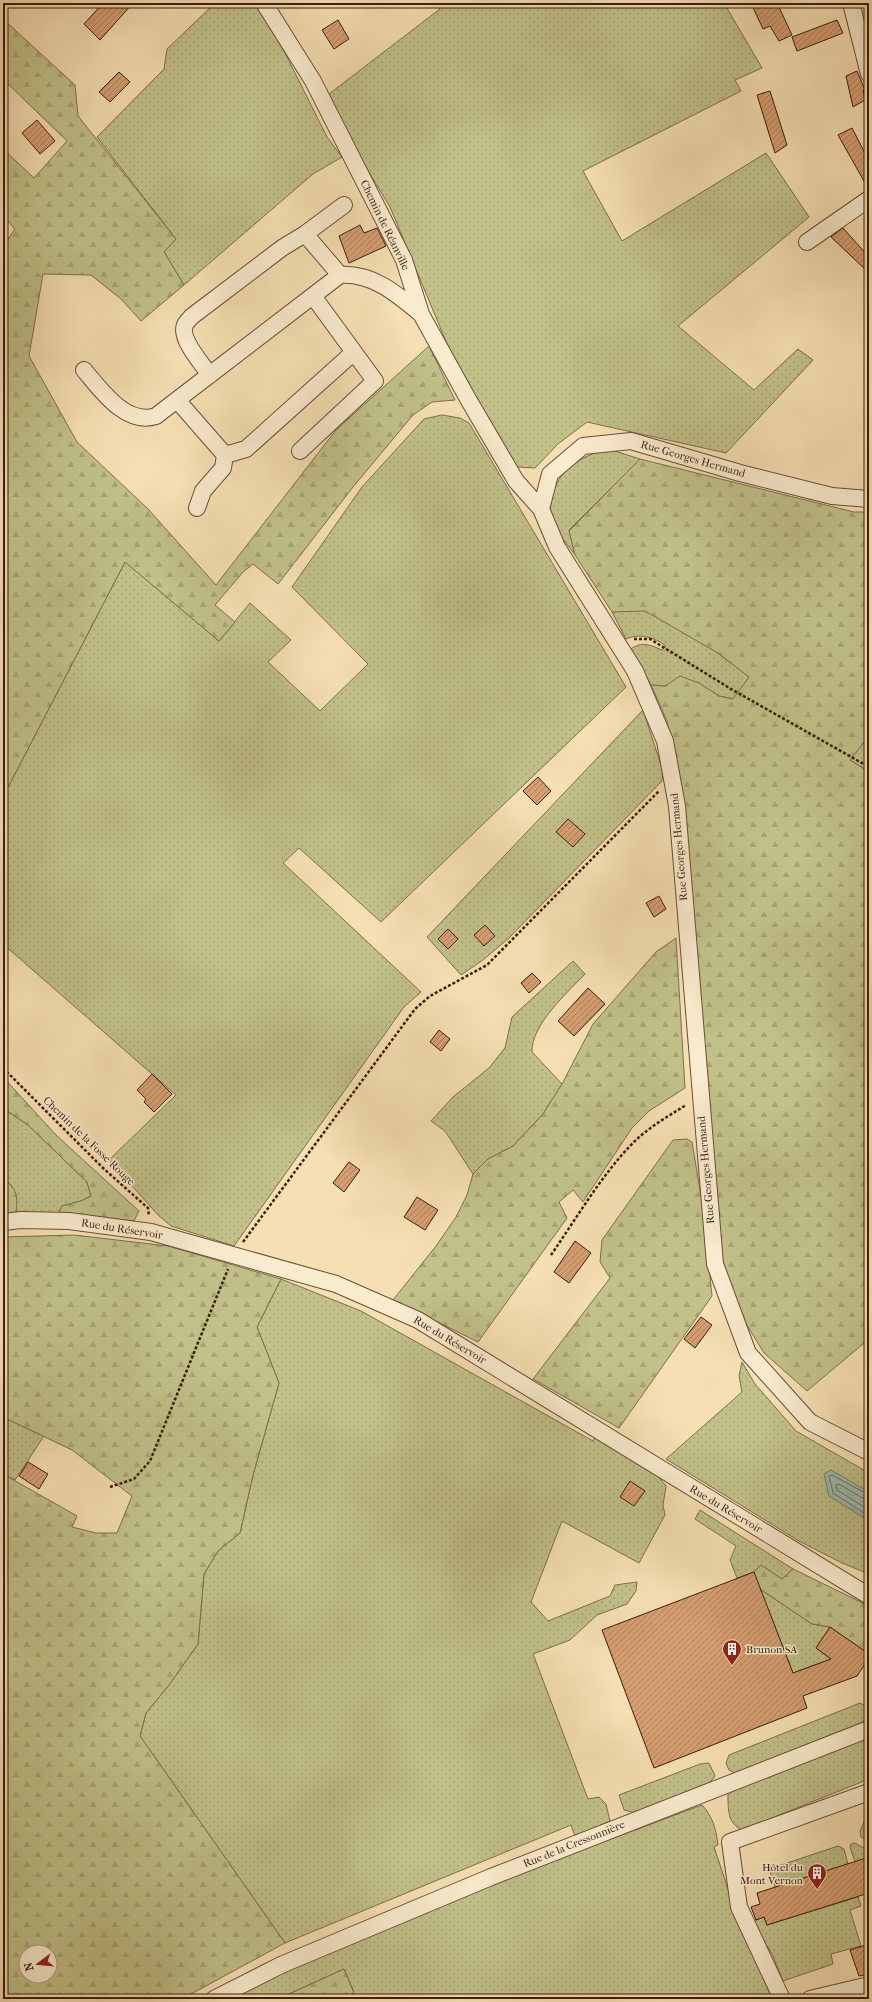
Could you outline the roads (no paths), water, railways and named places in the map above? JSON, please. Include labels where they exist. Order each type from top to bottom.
[{"type":"street","name":"Chemin de Réanville","points":[[264,3],[313,81],[404,260],[421,314],[516,481],[541,509]]},
{"type":"street","points":[[851,3],[869,74]]},
{"type":"street","points":[[807,242],[867,203]]},
{"type":"street","points":[[210,375],[187,342],[184,334],[185,325],[192,317],[282,248],[305,234],[344,205]]},
{"type":"street","points":[[305,234],[340,275]]},
{"type":"street","points":[[84,370],[103,393],[123,410],[136,418],[147,419],[156,416],[178,400],[340,275],[352,274],[368,278],[396,293],[421,314]]},
{"type":"street","points":[[300,451],[375,381],[313,296]]},
{"type":"street","points":[[225,455],[246,449],[354,352]]},
{"type":"street","points":[[178,400],[225,455],[223,468],[203,491],[196,508]]},
{"type":"street","name":"Rue Georges Hermand","points":[[869,499],[832,496],[755,477],[631,441],[583,446],[550,474],[541,509],[557,547],[635,671],[665,741],[677,806],[699,1088],[715,1264],[748,1353],[810,1422],[869,1452]]},
{"type":"street","name":"Rue du Réservoir","points":[[3,1222],[21,1220],[69,1221],[151,1232],[336,1284],[418,1320],[869,1596]]},
{"type":"street","name":"Rue du Réservoir","points":[[849,1584],[869,1588]]},
{"type":"street","name":"Rue de la Cressonnière","points":[[214,1999],[281,1965],[491,1877],[869,1729]]},
{"type":"street","points":[[782,1999],[739,1907],[730,1842],[869,1792]]},
{"type":"street","points":[[810,1999],[869,1985]]},
{"type":"water","points":[[831,1470],[869,1492],[869,1521],[829,1496],[824,1474]]},
{"type":"place","name":"Brunon SA","points":[[732,1666]]},
{"type":"place","name":"Hôtel du Mont Vernon","points":[[817,1890]]}]
